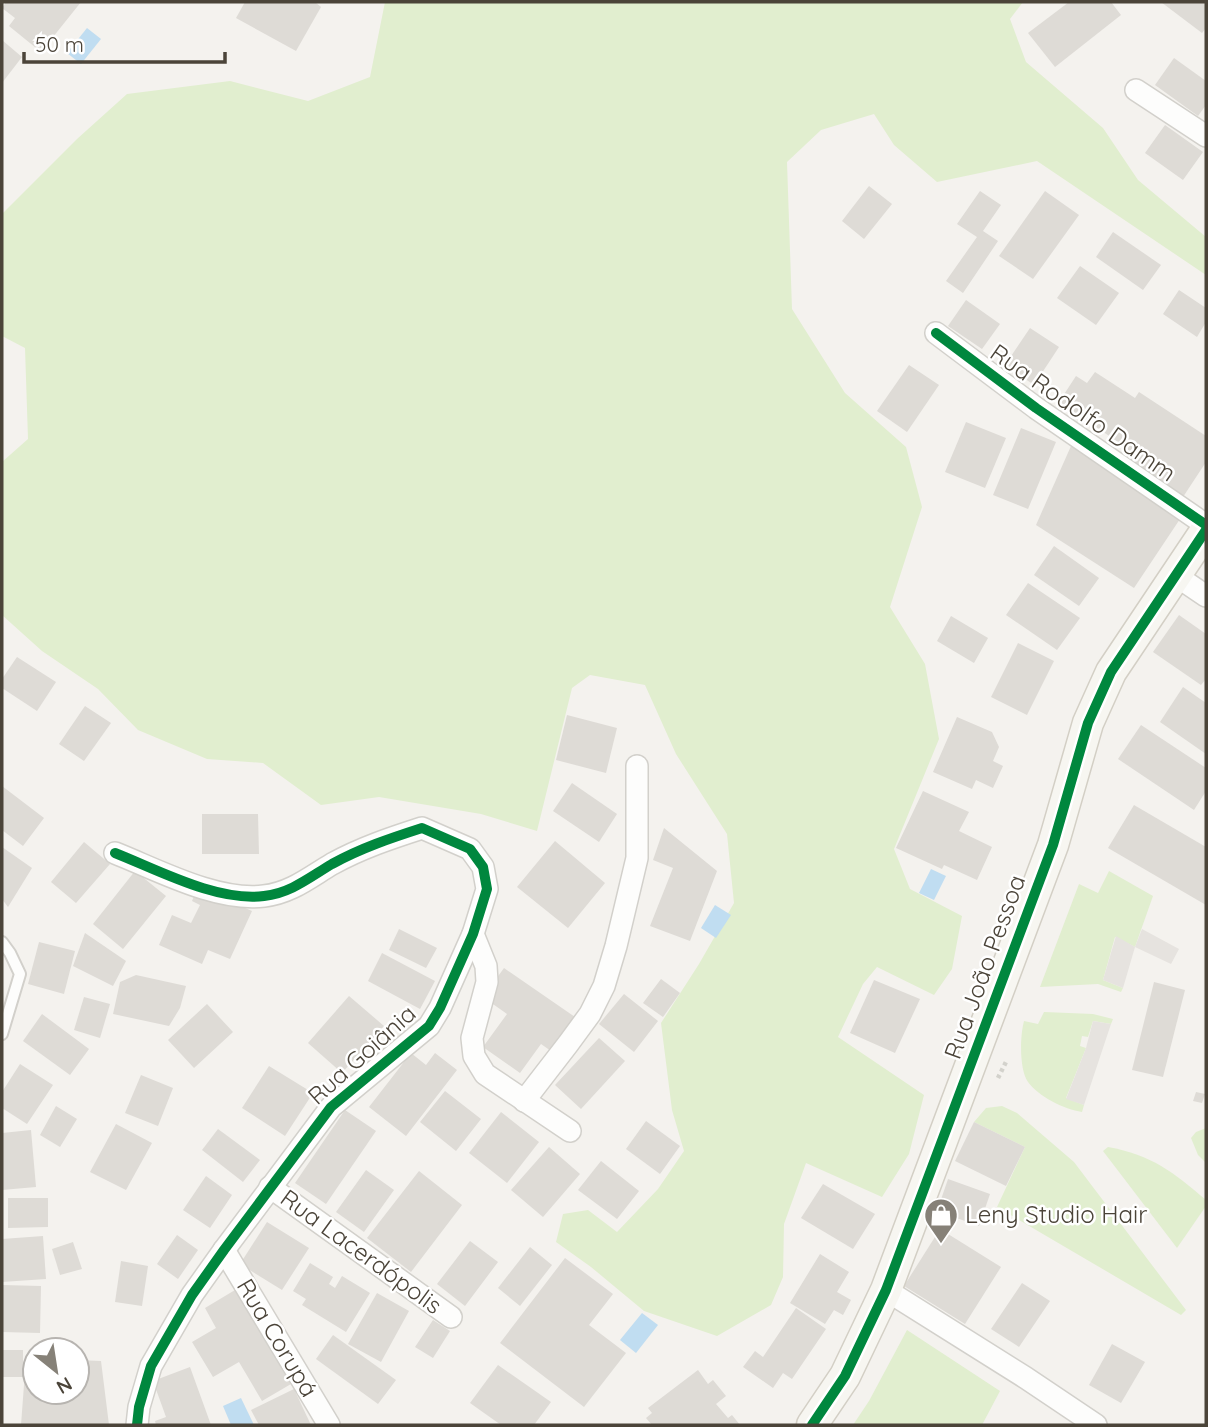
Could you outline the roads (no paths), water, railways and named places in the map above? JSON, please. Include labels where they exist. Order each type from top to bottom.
[{"type":"main road","name":"Rua João Pessoa","points":[[813,1425],[845,1376],[886,1290],[1053,845],[1088,723],[1111,672],[1206,527]]},
{"type":"street","points":[[1136,90],[1206,136]]},
{"type":"street","name":"Rua Rodolfo Damm","points":[[936,333],[1036,408],[1206,527]]},
{"type":"street","points":[[1175,575],[1206,596]]},
{"type":"street","points":[[524,1101],[590,1014],[604,986],[617,946],[636,858],[637,766]]},
{"type":"street","name":"Rua Goiânia","points":[[115,853],[200,887],[234,896],[265,896],[302,884],[331,864],[379,841],[422,828],[470,849],[483,867],[487,889],[473,934],[440,1008],[429,1026],[331,1107],[270,1187],[192,1295],[151,1366],[139,1407],[137,1425]]},
{"type":"street","points":[[473,934],[486,966],[487,982],[472,1038],[474,1056],[485,1074],[570,1131]]},
{"type":"street","name":"Rua Lacerdópolis","points":[[270,1187],[451,1317]]},
{"type":"street","name":"Rua Corupá","points":[[224,1250],[329,1425]]},
{"type":"street","points":[[886,1290],[1096,1425]]},
{"type":"lane","points":[[2,943],[20,974],[2,1034]]},
{"type":"water","points":[[87,28],[101,39],[81,64],[67,53]]},
{"type":"water","points":[[931,869],[946,876],[934,900],[919,893]]},
{"type":"water","points":[[715,905],[731,915],[716,938],[701,928]]},
{"type":"water","points":[[642,1313],[658,1325],[636,1353],[620,1340]]},
{"type":"water","points":[[241,1398],[254,1425],[231,1425],[223,1406]]},
{"type":"place","name":"Leny Studio Hair","points":[[941,1245]]}]
